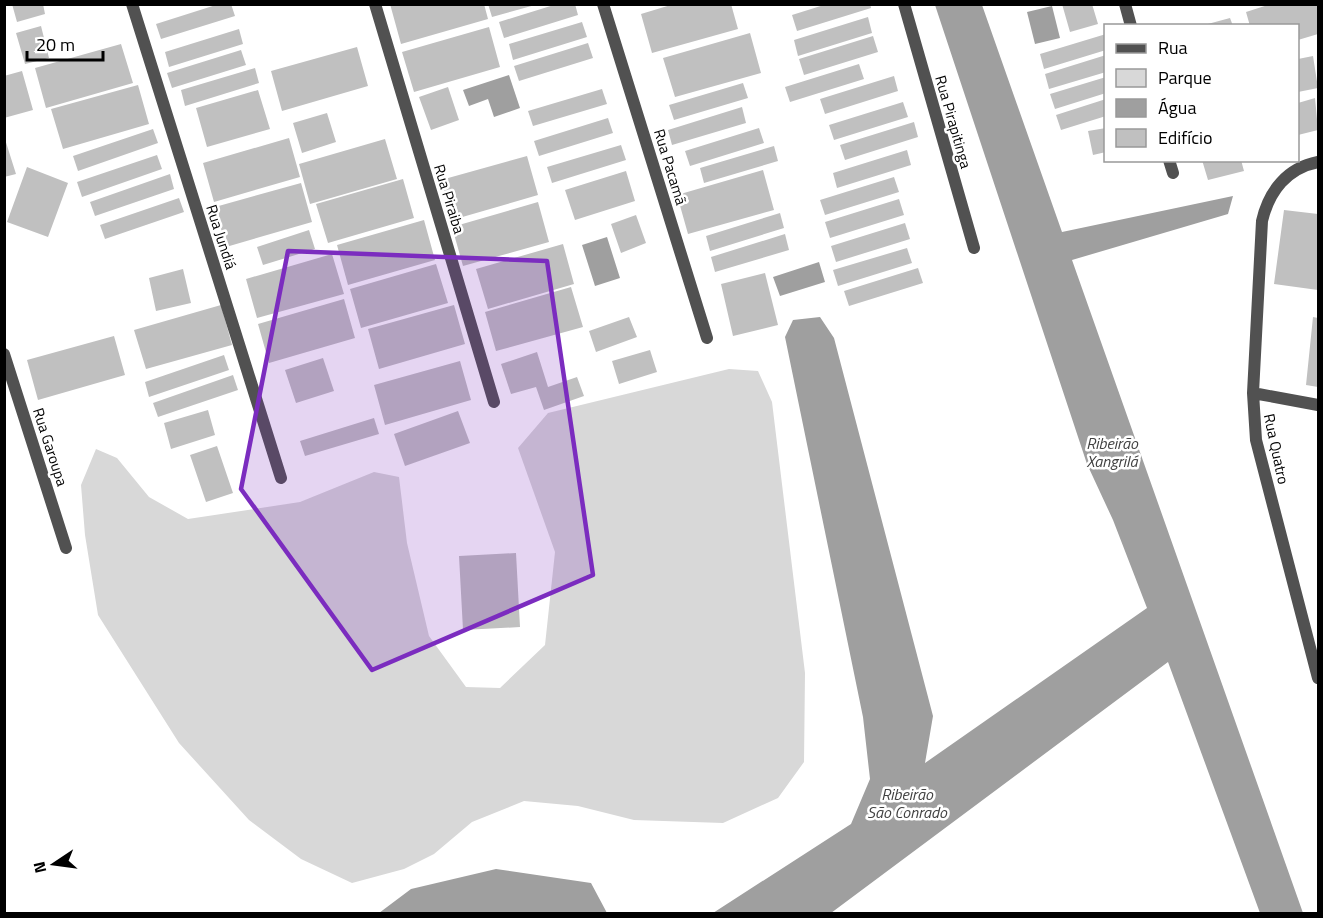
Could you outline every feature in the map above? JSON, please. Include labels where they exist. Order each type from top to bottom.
[{"type":"street","name":"Rua Jundiá","points":[[132,4],[282,478]]},
{"type":"street","name":"Rua Piraiba","points":[[375,4],[494,402]]},
{"type":"street","name":"Rua Pacamã","points":[[603,4],[707,338]]},
{"type":"street","name":"Rua Pirapitinga","points":[[904,4],[974,248]]},
{"type":"street","points":[[1125,4],[1130,24]]},
{"type":"street","name":"Rua Quatro","points":[[1318,162],[1305,164],[1278,185],[1267,200],[1262,220],[1253,393],[1256,440],[1318,678]]},
{"type":"street","name":"Rua Garoupa","points":[[4,354],[66,548]]},
{"type":"street","points":[[1253,393],[1318,405]]},
{"type":"highlighted area","points":[[288,251],[547,261],[593,575],[372,670],[241,489]]},
{"type":"green space","points":[[729,369],[758,371],[772,402],[805,673],[804,762],[778,798],[723,823],[634,820],[578,806],[524,801],[472,822],[434,854],[404,869],[352,883],[301,859],[249,820],[179,743],[98,615],[85,535],[81,485],[96,449],[117,458],[149,497],[188,519],[300,502],[374,472],[399,477],[407,543],[429,636],[466,687],[500,688],[545,645],[555,552],[518,448],[548,413]]},
{"type":"water","points":[[935,5],[982,5],[1062,232],[1233,196],[1228,214],[1072,260],[1303,913],[1260,913],[1168,662],[831,913],[713,913],[851,824],[870,779],[863,717],[785,337],[793,320],[820,317],[834,338],[933,716],[925,763],[1147,608],[1113,520],[1087,464]]},
{"type":"water","points":[[1052,6],[1060,38],[1035,44],[1027,12]]},
{"type":"water","points":[[509,75],[520,108],[494,117],[488,99],[469,106],[463,90]]},
{"type":"water","points":[[607,237],[620,278],[595,286],[582,245]]},
{"type":"water","points":[[819,262],[825,282],[780,296],[773,277]]},
{"type":"water","points":[[496,869],[591,883],[607,913],[379,913],[411,889]]},
{"type":"building","points":[[12,4],[43,4],[45,14],[17,22]]},
{"type":"building","points":[[219,4],[231,4],[235,16],[161,39],[156,24]]},
{"type":"building","points":[[390,4],[484,4],[488,19],[401,44]]},
{"type":"building","points":[[488,4],[535,4],[535,5],[492,17]]},
{"type":"building","points":[[557,4],[575,4],[578,15],[504,38],[499,22]]},
{"type":"building","points":[[674,4],[731,4],[738,29],[652,53],[641,14]]},
{"type":"building","points":[[827,4],[870,4],[871,8],[797,31],[792,15]]},
{"type":"building","points":[[1062,4],[1092,4],[1098,24],[1070,32]]},
{"type":"building","points":[[1271,4],[1318,4],[1318,34],[1299,40],[1299,24],[1249,24],[1246,12]]},
{"type":"building","points":[[868,17],[872,33],[798,56],[794,40]]},
{"type":"building","points":[[1230,18],[1232,24],[1208,24]]},
{"type":"building","points":[[582,22],[587,37],[513,60],[509,44]]},
{"type":"building","points":[[41,26],[49,58],[25,64],[16,33]]},
{"type":"building","points":[[489,27],[500,67],[414,92],[402,52]]},
{"type":"building","points":[[239,29],[243,44],[169,67],[165,52]]},
{"type":"building","points":[[750,33],[761,73],[675,97],[663,58]]},
{"type":"building","points":[[1104,35],[1104,51],[1044,69],[1040,54]]},
{"type":"building","points":[[873,36],[878,52],[804,75],[799,59]]},
{"type":"building","points":[[588,43],[593,58],[519,81],[514,66]]},
{"type":"building","points":[[121,44],[133,83],[46,108],[35,68]]},
{"type":"building","points":[[357,47],[368,86],[282,111],[271,71]]},
{"type":"building","points":[[241,50],[246,65],[172,88],[167,73]]},
{"type":"building","points":[[1104,56],[1104,73],[1049,89],[1045,74]]},
{"type":"building","points":[[1313,56],[1318,88],[1299,92],[1299,59]]},
{"type":"building","points":[[859,64],[864,79],[790,102],[785,87]]},
{"type":"building","points":[[255,68],[259,83],[185,106],[181,90]]},
{"type":"building","points":[[22,71],[33,110],[4,118],[4,76]]},
{"type":"building","points":[[894,76],[898,91],[825,114],[820,99]]},
{"type":"building","points":[[1104,78],[1104,94],[1055,109],[1050,94]]},
{"type":"building","points":[[743,83],[748,98],[674,120],[669,105]]},
{"type":"building","points":[[138,85],[149,124],[63,149],[51,109]]},
{"type":"building","points":[[448,87],[459,120],[431,130],[419,97]]},
{"type":"building","points":[[602,89],[607,104],[533,126],[528,111]]},
{"type":"building","points":[[258,90],[270,129],[207,147],[196,108]]},
{"type":"building","points":[[1315,98],[1318,130],[1299,135],[1299,103]]},
{"type":"building","points":[[1104,100],[1104,117],[1061,130],[1056,115]]},
{"type":"building","points":[[903,102],[908,117],[834,140],[829,125]]},
{"type":"building","points":[[742,107],[746,123],[672,145],[668,130]]},
{"type":"building","points":[[327,113],[336,142],[302,153],[293,123]]},
{"type":"building","points":[[608,118],[613,133],[539,156],[534,141]]},
{"type":"building","points":[[914,122],[918,137],[845,160],[840,145]]},
{"type":"building","points":[[759,128],[764,143],[690,166],[685,151]]},
{"type":"building","points":[[1104,128],[1104,152],[1093,155],[1088,131]]},
{"type":"building","points":[[153,129],[158,143],[78,171],[73,156]]},
{"type":"building","points":[[4,136],[16,174],[4,177]]},
{"type":"building","points":[[289,138],[300,177],[214,202],[203,163]]},
{"type":"building","points":[[385,139],[397,179],[310,204],[299,164]]},
{"type":"building","points":[[621,145],[626,160],[552,183],[547,167]]},
{"type":"building","points":[[774,146],[778,161],[704,183],[700,168]]},
{"type":"building","points":[[907,150],[911,165],[837,188],[833,173]]},
{"type":"building","points":[[157,155],[162,169],[82,197],[77,182]]},
{"type":"building","points":[[527,156],[538,195],[452,220],[441,180]]},
{"type":"building","points":[[1203,162],[1242,162],[1244,171],[1208,180]]},
{"type":"building","points":[[27,167],[68,183],[48,237],[7,222]]},
{"type":"building","points":[[763,170],[774,210],[688,234],[677,195]]},
{"type":"building","points":[[626,171],[635,201],[575,220],[565,190]]},
{"type":"building","points":[[170,174],[174,189],[95,216],[90,202]]},
{"type":"building","points":[[894,177],[899,192],[825,215],[820,200]]},
{"type":"building","points":[[403,179],[414,218],[328,243],[316,204]]},
{"type":"building","points":[[301,183],[312,222],[226,247],[215,207]]},
{"type":"building","points":[[179,198],[184,212],[105,239],[100,225]]},
{"type":"building","points":[[899,199],[904,215],[830,238],[825,222]]},
{"type":"building","points":[[538,202],[549,242],[463,266],[452,227]]},
{"type":"building","points":[[1284,210],[1318,214],[1318,290],[1274,284]]},
{"type":"building","points":[[780,213],[784,228],[710,251],[706,236]]},
{"type":"building","points":[[636,215],[646,243],[621,253],[611,224]]},
{"type":"building","points":[[424,220],[435,260],[348,285],[337,245]]},
{"type":"building","points":[[905,223],[910,239],[836,262],[831,246]]},
{"type":"building","points":[[309,230],[315,249],[263,265],[257,247]]},
{"type":"building","points":[[785,234],[789,250],[715,272],[711,257]]},
{"type":"building","points":[[563,244],[574,284],[488,309],[476,269]]},
{"type":"building","points":[[907,248],[912,263],[838,286],[833,270]]},
{"type":"building","points":[[332,254],[344,294],[257,318],[246,279]]},
{"type":"building","points":[[436,264],[448,303],[361,328],[350,289]]},
{"type":"building","points":[[918,268],[923,283],[849,306],[844,291]]},
{"type":"building","points":[[183,269],[191,303],[156,311],[149,278]]},
{"type":"building","points":[[765,273],[778,325],[733,336],[721,284]]},
{"type":"building","points":[[571,287],[583,327],[496,351],[485,312]]},
{"type":"building","points":[[344,299],[355,338],[269,363],[258,324]]},
{"type":"building","points":[[221,305],[232,345],[146,369],[134,330]]},
{"type":"building","points":[[454,305],[465,344],[379,369],[368,329]]},
{"type":"building","points":[[629,317],[637,337],[596,352],[589,331]]},
{"type":"building","points":[[1313,317],[1318,318],[1318,387],[1306,385]]},
{"type":"building","points":[[114,336],[125,375],[38,400],[27,360]]},
{"type":"building","points":[[650,350],[657,372],[619,384],[612,361]]},
{"type":"building","points":[[537,352],[548,387],[577,377],[584,396],[544,410],[536,387],[511,394],[501,364]]},
{"type":"building","points":[[224,355],[229,370],[149,397],[145,382]]},
{"type":"building","points":[[323,358],[334,391],[296,403],[285,370]]},
{"type":"building","points":[[460,361],[471,400],[385,425],[374,385]]},
{"type":"building","points":[[233,375],[238,390],[158,417],[153,403]]},
{"type":"building","points":[[208,410],[215,435],[171,449],[164,423]]},
{"type":"building","points":[[458,411],[470,443],[405,466],[394,434]]},
{"type":"building","points":[[374,418],[379,434],[305,456],[300,441]]},
{"type":"building","points":[[217,446],[233,493],[206,502],[190,455]]},
{"type":"building","points":[[516,553],[520,627],[463,630],[459,556]]},
{"type":"water label","name":"Ribeirão Xangrilá","points":[[1112,452]]},
{"type":"water label","name":"Ribeirão São Conrado","points":[[907,803]]}]
